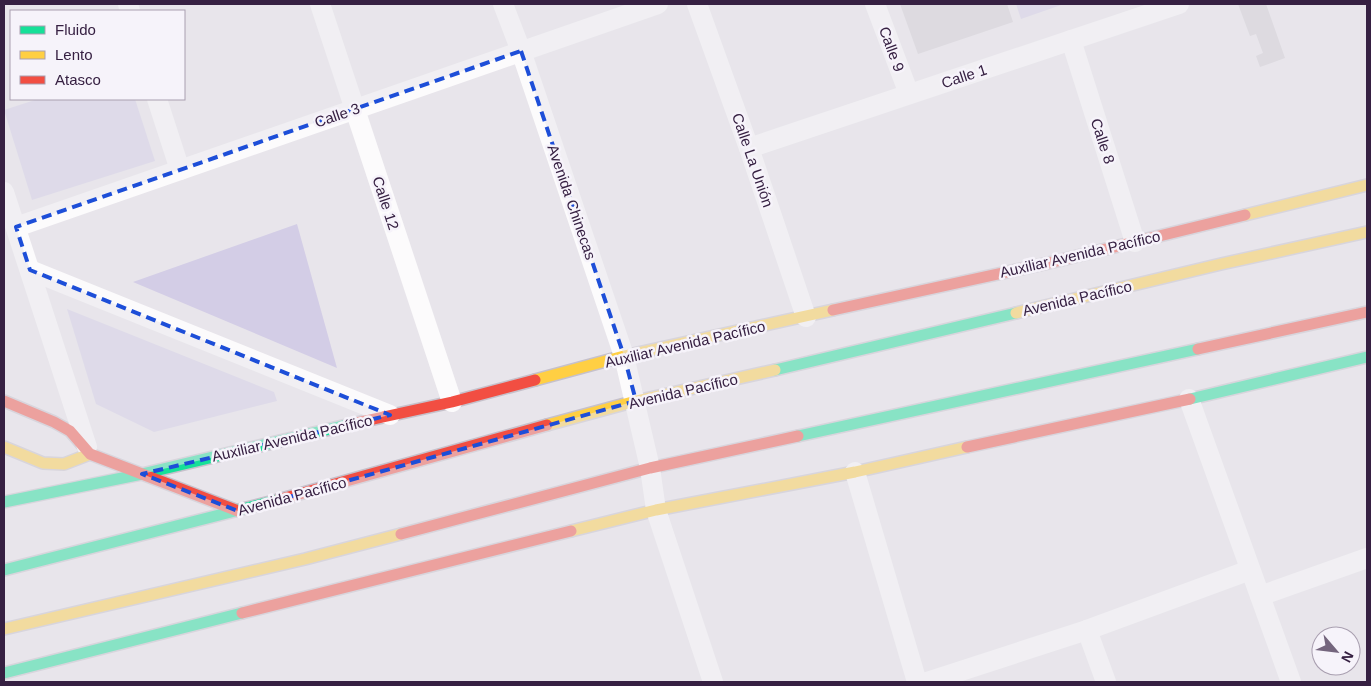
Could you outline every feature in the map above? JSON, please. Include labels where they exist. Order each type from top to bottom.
[{"type":"main road","name":"Auxiliar Avenida Pacífico","points":[[4,502],[142,474],[452,402],[624,356],[806,317],[1135,242],[1367,185]]},
{"type":"main road","name":"Avenida Pacífico","points":[[4,570],[238,511],[636,401],[822,359],[1221,264],[1367,232]]},
{"type":"main road","points":[[4,629],[305,559],[650,468],[1367,312]]},
{"type":"main road","points":[[4,673],[656,510],[855,472],[1189,399],[1367,357]]},
{"type":"main road","points":[[4,401],[54,422],[70,431],[90,454],[238,511]]},
{"type":"main road","points":[[4,447],[43,463],[64,464],[90,454]]},
{"type":"street","name":"Calle 12","points":[[320,4],[452,402]]},
{"type":"street","name":"Avenida Chinecas","points":[[503,4],[624,356],[636,401],[650,468]]},
{"type":"street","name":"Calle 3","points":[[16,227],[658,4]]},
{"type":"street","name":"Calle La Unión","points":[[697,4],[749,148],[806,317]]},
{"type":"street","name":"Calle 9","points":[[876,4],[909,94]]},
{"type":"street","name":"Calle 1","points":[[749,148],[1179,4]]},
{"type":"street","name":"Calle 8","points":[[1071,40],[1135,242]]},
{"type":"street","points":[[157,100],[180,170]]},
{"type":"street","points":[[4,192],[90,454]]},
{"type":"street","points":[[30,270],[390,415]]},
{"type":"street","points":[[1189,399],[1291,682]]},
{"type":"street","points":[[650,468],[656,510],[713,682]]},
{"type":"street","points":[[855,472],[917,682]]},
{"type":"street","points":[[1260,596],[1367,558]]},
{"type":"street","points":[[926,682],[1087,630],[1250,570]]},
{"type":"street","points":[[1087,630],[1106,682]]},
{"type":"highlighted area","points":[[521,51],[624,356],[636,401],[238,511],[142,474],[390,415],[30,270],[16,227]]},
{"type":"shaded area","points":[[1016,4],[1064,4],[1021,19]]},
{"type":"shaded area","points":[[35,100],[135,100],[155,161],[32,200],[4,110]]},
{"type":"shaded area","points":[[297,224],[337,368],[133,282]]},
{"type":"shaded area","points":[[67,309],[274,392],[277,401],[154,432],[96,404]]},
{"type":"building","points":[[900,4],[1007,4],[1013,22],[918,54]]},
{"type":"building","points":[[1238,4],[1266,4],[1285,58],[1260,67],[1256,56],[1263,53],[1256,34],[1250,36]]},
{"type":"traffic: fast","points":[[775,370],[1016,313]]},
{"type":"traffic: fast","points":[[798,436],[1198,349]]},
{"type":"traffic: fast","points":[[1190,399],[1367,357]]},
{"type":"traffic: fast","points":[[4,502],[142,474],[351,424]]},
{"type":"traffic: fast","points":[[4,570],[278,500]]},
{"type":"traffic: fast","points":[[4,673],[242,613]]},
{"type":"traffic: slow","points":[[1245,215],[1367,185]]},
{"type":"traffic: slow","points":[[1016,313],[1221,264],[1367,232]]},
{"type":"traffic: slow","points":[[535,380],[624,356],[833,310]]},
{"type":"traffic: slow","points":[[547,425],[636,401],[775,370]]},
{"type":"traffic: slow","points":[[4,447],[43,463],[64,464],[90,454]]},
{"type":"traffic: slow","points":[[571,531],[656,510],[855,472],[967,447]]},
{"type":"traffic: slow","points":[[4,629],[305,559],[401,534]]},
{"type":"traffic: jam","points":[[833,310],[1053,262],[1245,215]]},
{"type":"traffic: jam","points":[[1198,349],[1367,312]]},
{"type":"traffic: jam","points":[[351,424],[452,402],[535,380]]},
{"type":"traffic: jam","points":[[967,447],[1190,399]]},
{"type":"traffic: jam","points":[[4,401],[54,422],[70,431],[90,454],[238,511]]},
{"type":"traffic: jam","points":[[278,500],[547,425]]},
{"type":"traffic: jam","points":[[401,534],[650,468],[798,436]]},
{"type":"traffic: jam","points":[[242,613],[571,531]]}]
